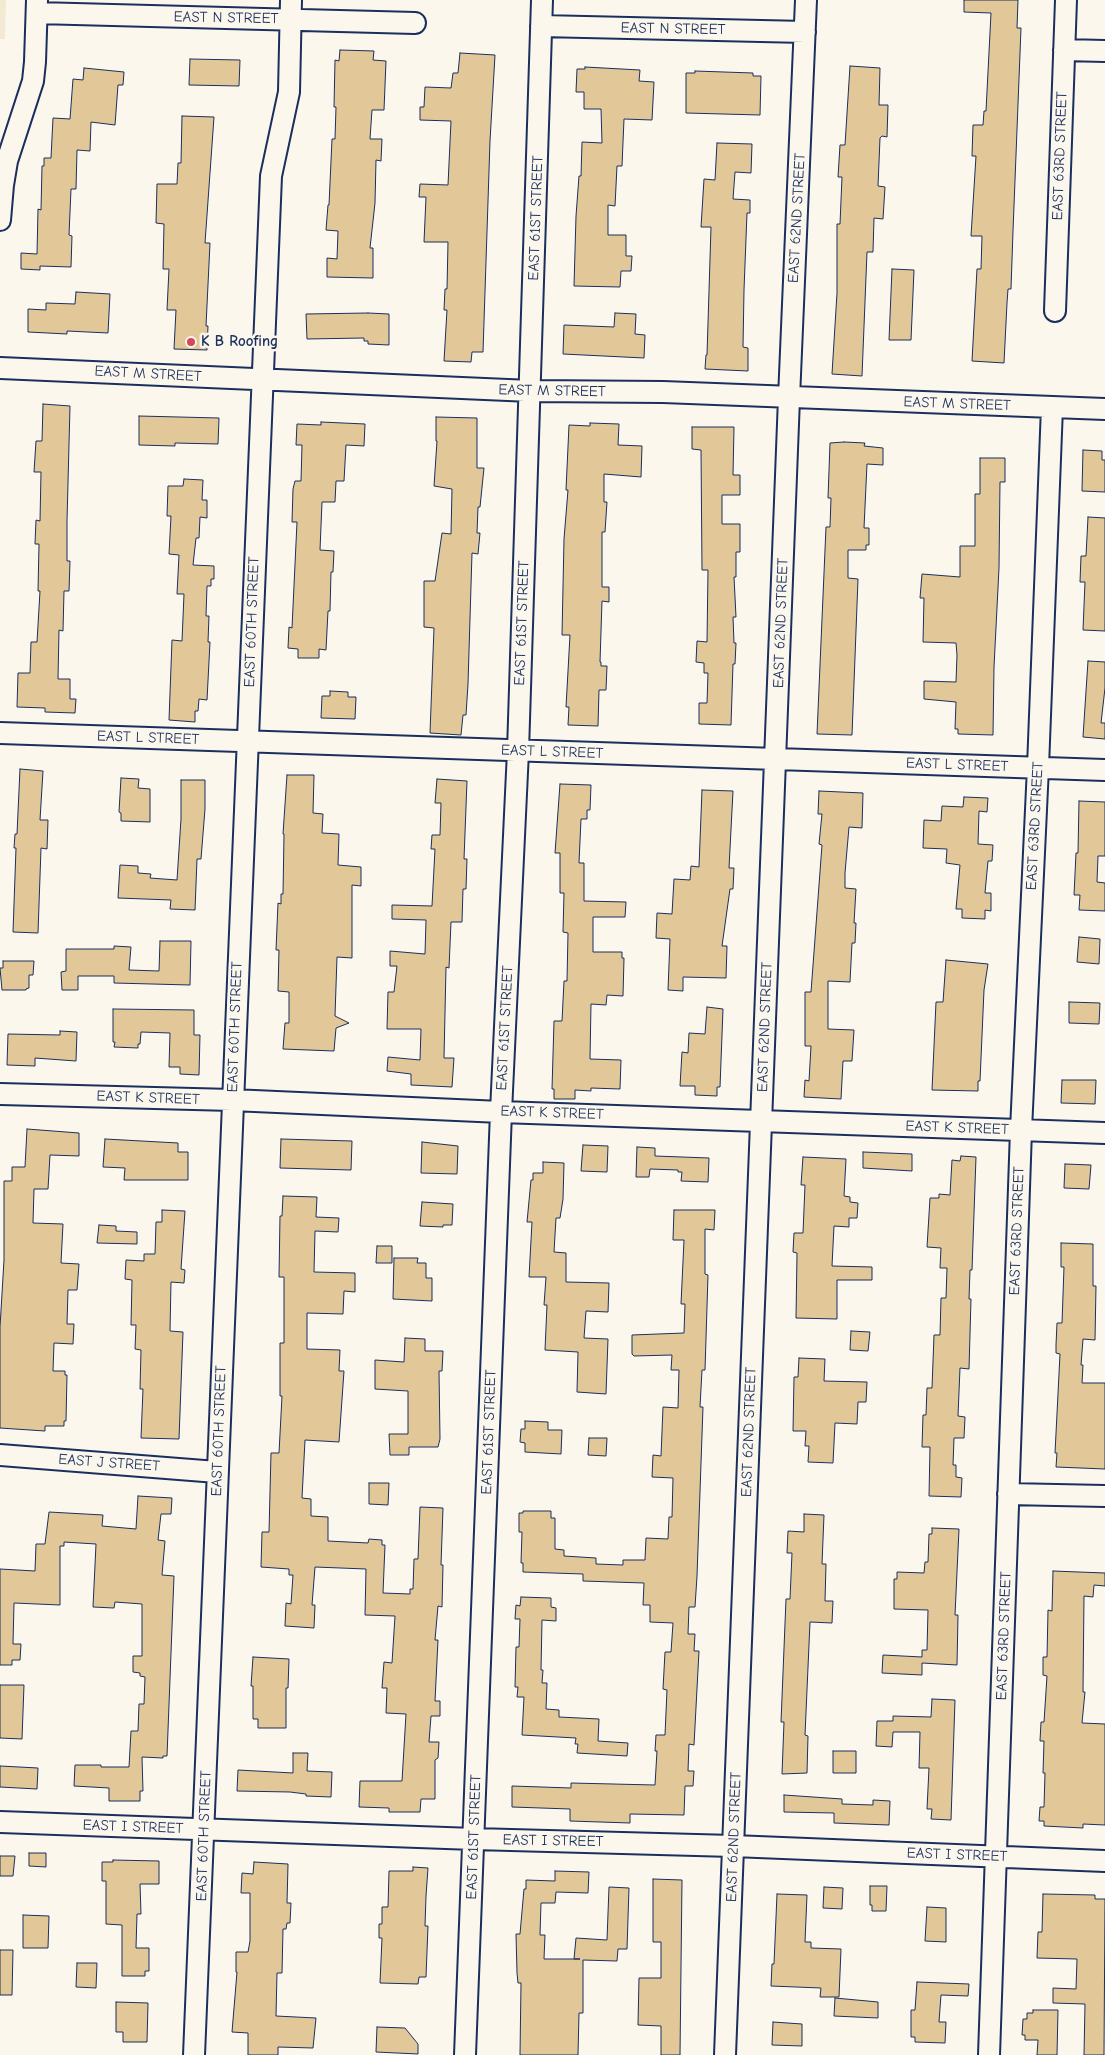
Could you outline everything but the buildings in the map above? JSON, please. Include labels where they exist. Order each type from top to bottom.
[{"type":"street","name":"EAST 61ST STREET","points":[[465,2055],[501,1112],[518,751],[542,0]]},
{"type":"street","name":"EAST 62ND STREET","points":[[725,2055],[806,0]]},
{"type":"street","name":"EAST 63RD STREET","points":[[1055,311],[1066,0]]},
{"type":"street","name":"EAST N STREET","points":[[37,7],[291,10],[415,23]]},
{"type":"street","points":[[0,220],[7,160],[33,81],[37,7]]},
{"type":"street","name":"EAST 60TH STREET","points":[[194,2055],[205,1829],[217,1472],[271,176],[289,92],[291,10]]},
{"type":"street","name":"EAST N STREET","points":[[541,26],[806,32]]},
{"type":"street","points":[[1064,50],[1105,51]]},
{"type":"street","name":"EAST M STREET","points":[[0,368],[531,391],[663,392],[1105,409]]},
{"type":"street","name":"EAST 63RD STREET","points":[[989,2055],[1021,1130],[1052,407]]},
{"type":"street","name":"EAST L STREET","points":[[0,733],[1105,770]]},
{"type":"street","name":"EAST K STREET","points":[[0,1094],[232,1100],[501,1112],[1105,1133]]},
{"type":"street","name":"EAST J STREET","points":[[0,1455],[217,1472]]},
{"type":"street","points":[[1008,1494],[1105,1496]]},
{"type":"street","name":"EAST I STREET","points":[[0,1822],[733,1846],[1105,1861]]},
{"type":"shaded area","points":[[0,0],[6,0],[5,39],[0,39]]},
{"type":"place","name":"K B Roofing","points":[[191,342]]}]
